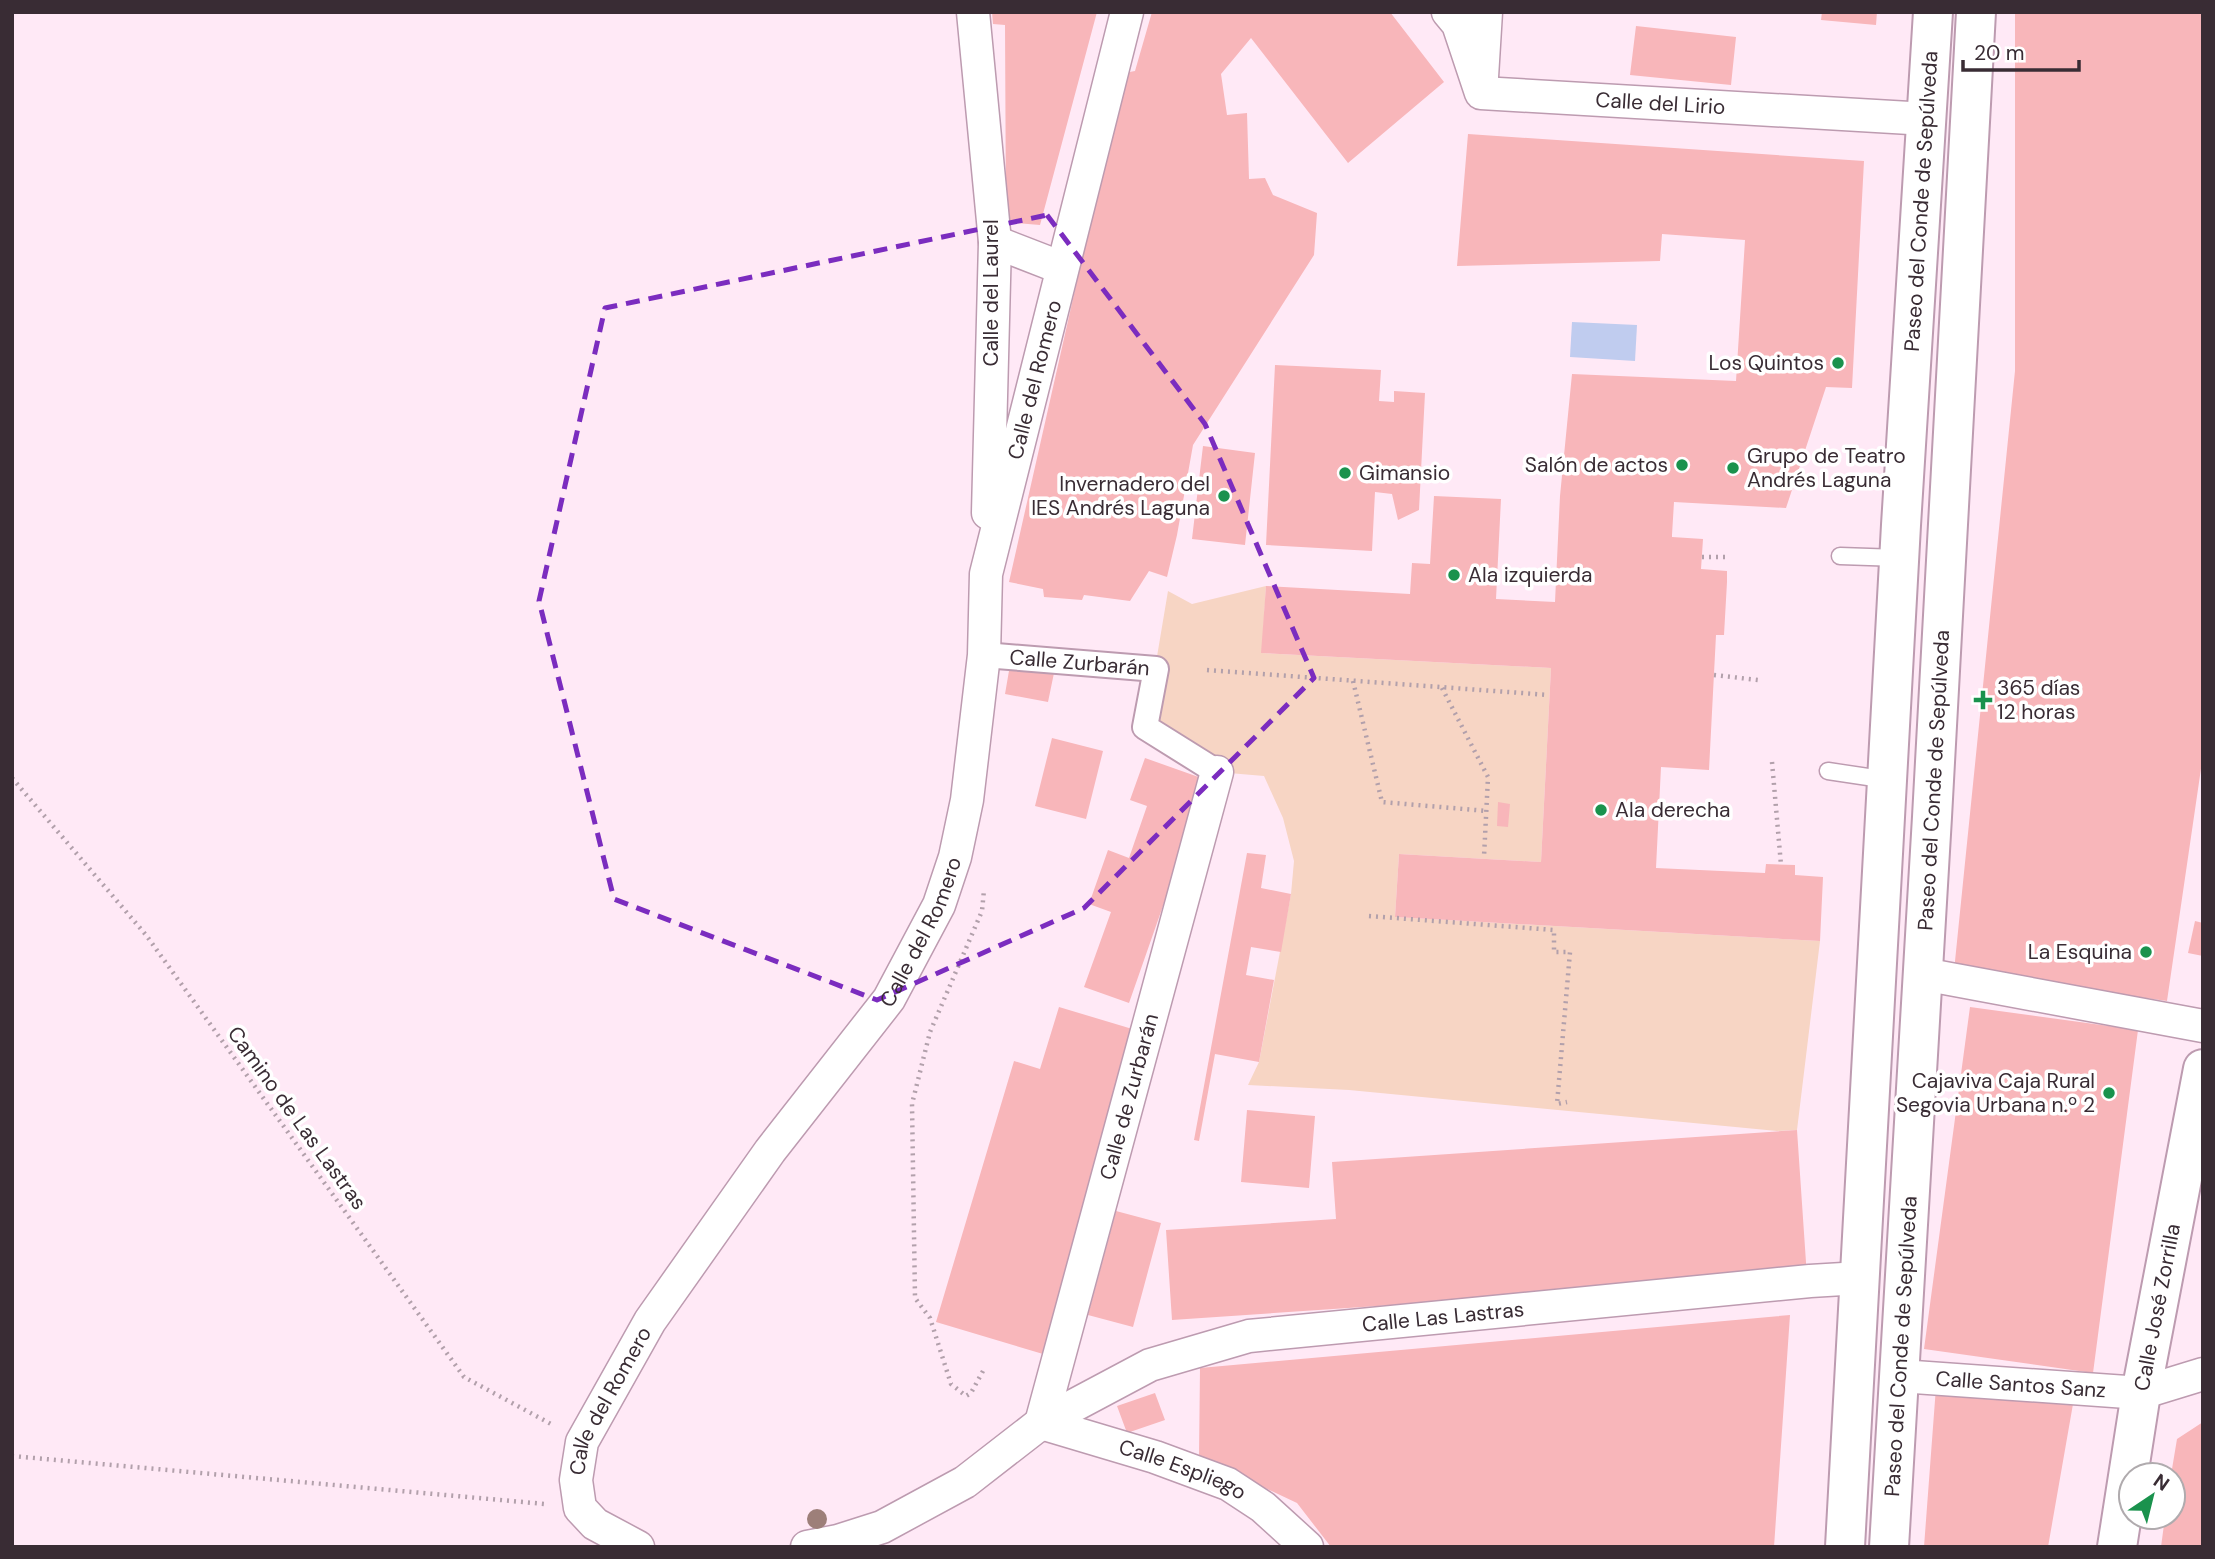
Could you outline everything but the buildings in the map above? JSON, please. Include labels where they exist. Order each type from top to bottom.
[{"type":"main road","name":"Paseo del Conde de Sepúlveda","points":[[1845,1547],[1899,558],[1933,12]]},
{"type":"main road","name":"Paseo del Conde de Sepúlveda","points":[[1889,1547],[1976,12]]},
{"type":"main road","name":"Calle José Zorrilla","points":[[2117,1547],[2141,1393],[2203,1069]]},
{"type":"street","name":"Calle del Laurel","points":[[973,12],[995,242],[986,574]]},
{"type":"street","name":"Calle del Romero","points":[[580,1508],[576,1480],[582,1442],[650,1321],[771,1151],[889,999],[939,905],[955,857],[967,800],[984,654],[986,574],[1127,12]]},
{"type":"street","points":[[1448,12],[1458,24],[1481,93]]},
{"type":"street","points":[[1481,93],[1486,12]]},
{"type":"street","name":"Calle del Lirio","points":[[1481,93],[1927,119]]},
{"type":"street","points":[[995,242],[1062,268]]},
{"type":"street","name":"Calle Zurbarán","points":[[984,654],[1156,669],[1144,727],[1217,772]]},
{"type":"street","name":"Calle de Zurbarán","points":[[1041,1423],[1217,772]]},
{"type":"street","points":[[1923,974],[2203,1026]]},
{"type":"street","name":"Calle Las Lastras","points":[[807,1547],[838,1541],[882,1527],[965,1482],[1041,1423],[1150,1364],[1249,1336],[1860,1278]]},
{"type":"street","points":[[2141,1393],[2203,1374]]},
{"type":"street","name":"Calle Santos Sanz","points":[[1900,1376],[2141,1393]]},
{"type":"street","name":"Calle Espliego","points":[[1041,1423],[1155,1457],[1228,1484],[1263,1507],[1307,1547]]},
{"type":"street","points":[[580,1508],[595,1524],[638,1547]]},
{"type":"lane","points":[[1840,556],[1899,558]]},
{"type":"lane","points":[[1828,771],[1888,780]]},
{"type":"path","points":[[1702,557],[1726,556]]},
{"type":"path","points":[[1206,670],[1549,695]]},
{"type":"path","points":[[1714,675],[1758,680]]},
{"type":"path","points":[[1353,681],[1381,802],[1487,811]]},
{"type":"path","points":[[1442,687],[1488,777],[1483,856]]},
{"type":"path","points":[[1772,762],[1781,864]]},
{"type":"path","name":"Camino de Las Lastras","points":[[12,778],[146,935],[464,1377],[582,1442]]},
{"type":"path","points":[[983,1371],[966,1396],[951,1384],[930,1318],[915,1297],[912,1104],[930,1032],[982,911],[985,885]]},
{"type":"path","points":[[1369,916],[1554,930],[1554,952],[1570,952],[1557,1104],[1567,1102]]},
{"type":"path","points":[[12,1456],[580,1508]]},
{"type":"highlighted area","points":[[1047,215],[1205,424],[1314,678],[1084,908],[877,1000],[614,899],[539,601],[605,308]]},
{"type":"shaded area","points":[[1266,586],[1262,653],[1551,668],[1541,862],[1399,854],[1395,917],[1820,941],[1797,1130],[1777,1131],[1349,1090],[1248,1085],[1259,1062],[1291,894],[1294,861],[1283,818],[1264,776],[1217,772],[1145,728],[1168,591],[1192,604]]},
{"type":"water","points":[[1572,322],[1637,325],[1635,361],[1570,357]]},
{"type":"place","name":"Los Quintos","points":[[1838,363]]},
{"type":"place","name":"Salón de actos","points":[[1682,465]]},
{"type":"place","name":"Grupo de Teatro Andrés Laguna","points":[[1733,468]]},
{"type":"place","name":"Gimansio","points":[[1345,473]]},
{"type":"place","name":"Invernadero del IES Andrés Laguna","points":[[1224,496]]},
{"type":"place","name":"Ala izquierda","points":[[1454,575]]},
{"type":"place","name":"365 días 12 horas","points":[[1983,700]]},
{"type":"place","name":"Ala derecha","points":[[1601,810]]},
{"type":"place","name":"La Esquina","points":[[2146,952]]},
{"type":"place","name":"Cajaviva Caja Rural Segovia Urbana n.º 2","points":[[2109,1093]]}]
